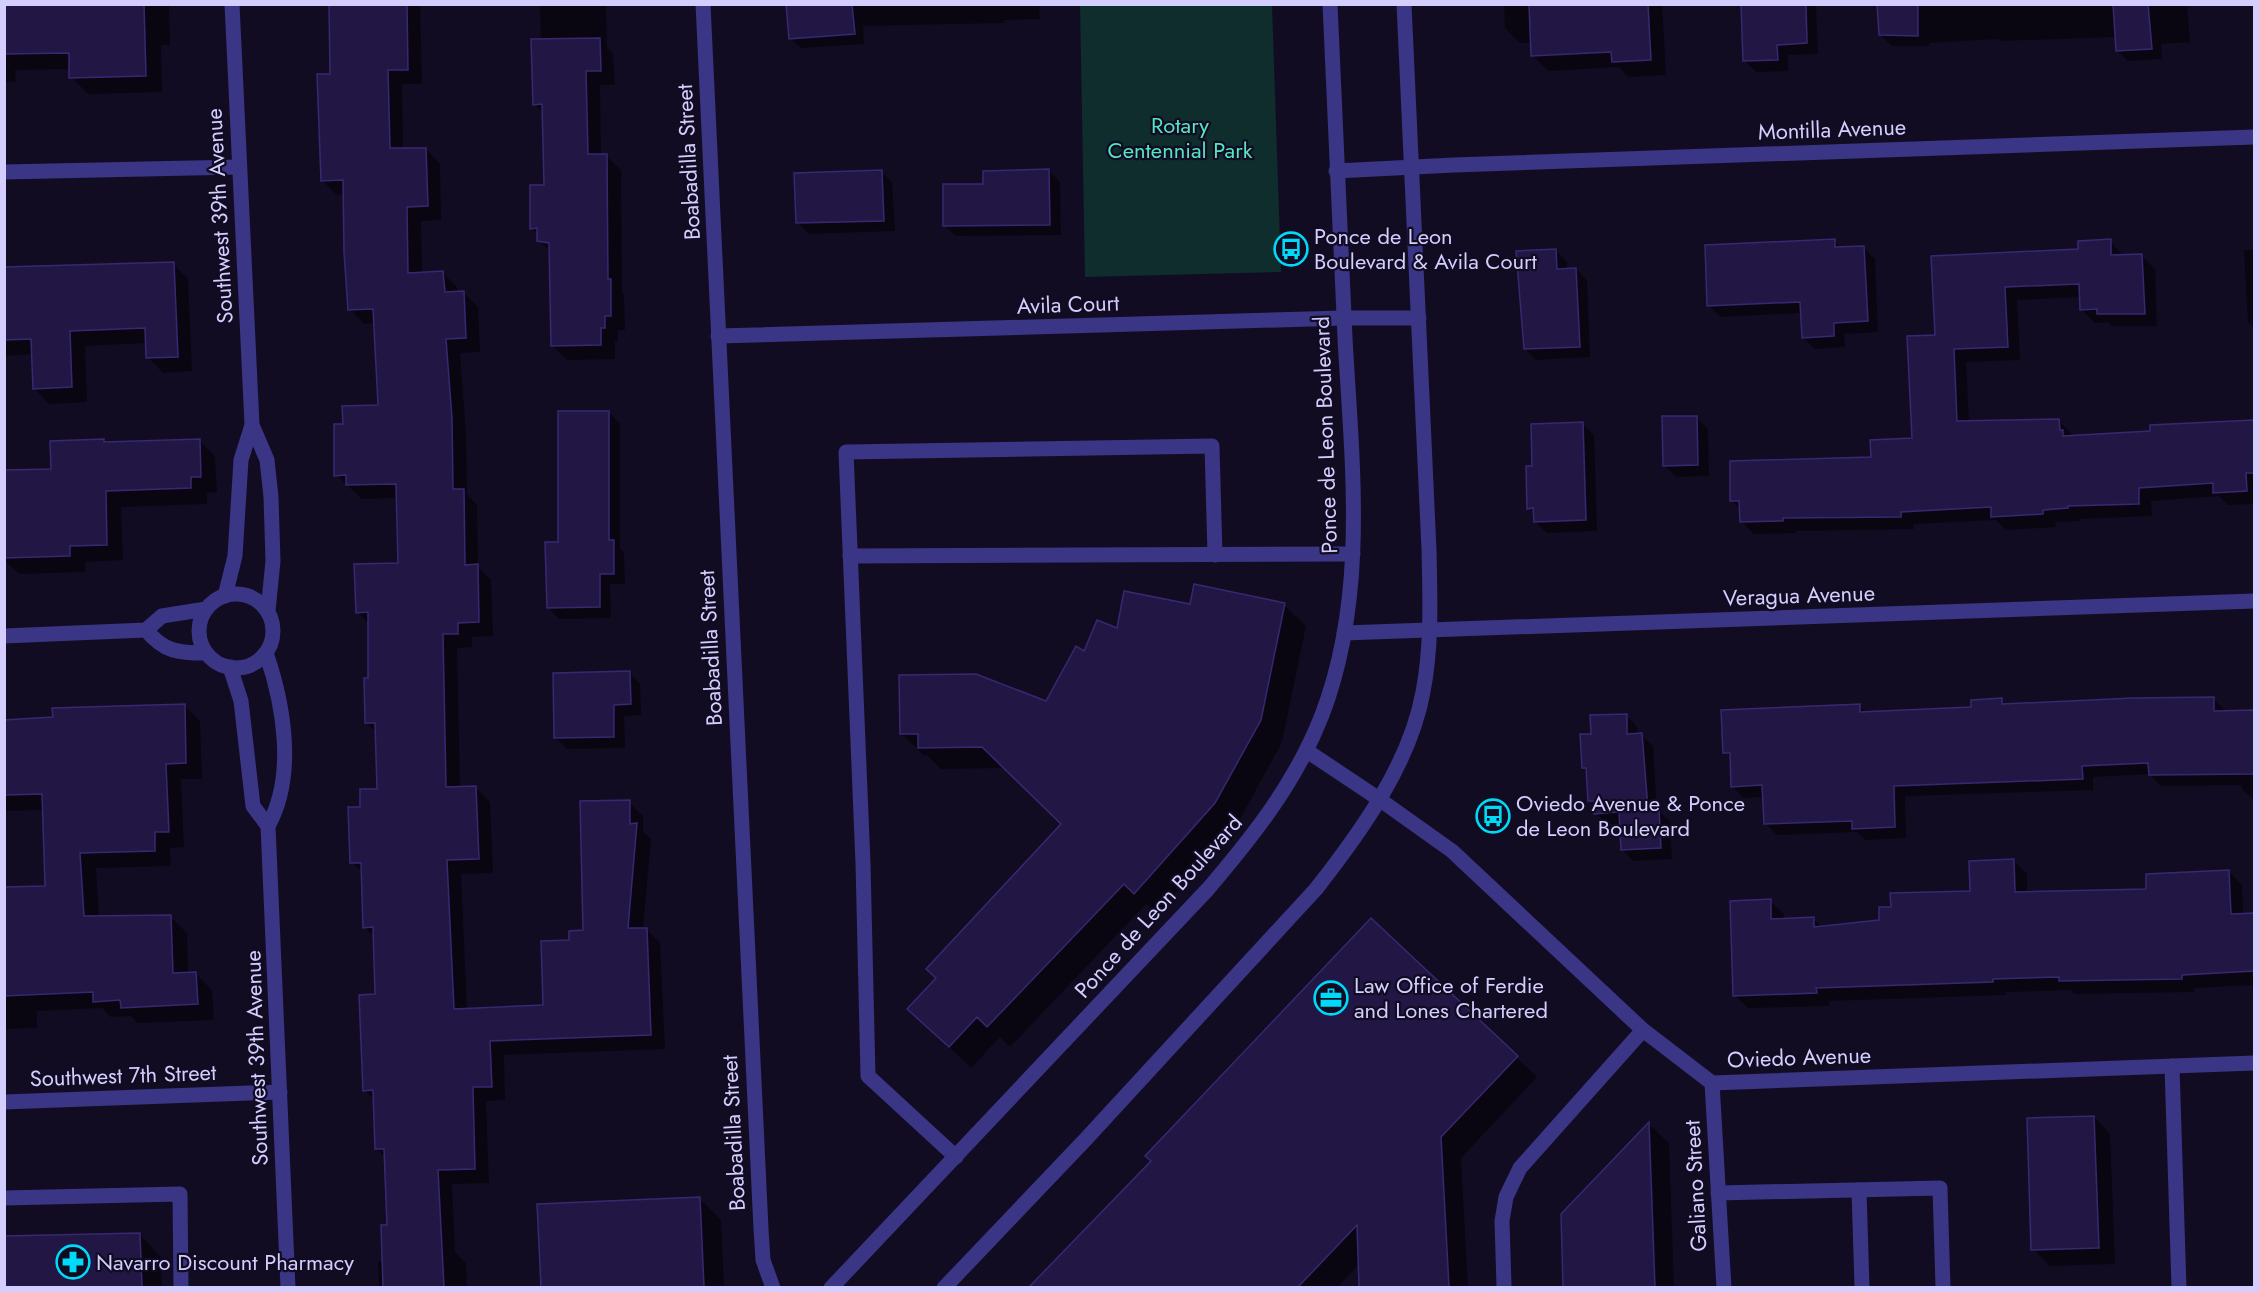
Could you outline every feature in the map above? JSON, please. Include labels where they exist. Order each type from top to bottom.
[{"type":"street","name":"Southwest 39th Avenue","points":[[232,4],[252,425],[267,460],[271,497],[273,561],[268,611],[273,624],[273,637],[266,653],[274,675],[283,731],[284,772],[278,808],[268,826],[288,1287]]},
{"type":"street","name":"Boabadilla Street","points":[[703,4],[761,1229],[763,1260],[773,1287]]},
{"type":"street","name":"Ponce de Leon Boulevard","points":[[831,1287],[1208,889],[1251,838],[1289,784],[1307,751],[1322,714],[1337,668],[1350,599],[1354,508],[1336,171],[1330,4]]},
{"type":"street","points":[[944,1287],[1085,1140],[1286,923],[1346,851],[1379,799],[1412,731],[1423,694],[1430,630],[1429,550],[1404,4]]},
{"type":"street","name":"Montilla Avenue","points":[[1336,171],[2254,138]]},
{"type":"street","points":[[4,172],[239,167]]},
{"type":"street","name":"Avila Court","points":[[718,336],[1344,318],[1419,318]]},
{"type":"street","name":"Southwest 39th Avenue","points":[[225,596],[235,556],[241,460],[252,425]]},
{"type":"street","points":[[956,1157],[868,1076],[863,864],[846,452],[1212,446],[1215,555]]},
{"type":"street","points":[[850,556],[1353,554]]},
{"type":"street","points":[[266,653],[250,666],[237,669],[230,667],[214,661],[205,653],[199,631],[206,609],[214,601],[225,596],[237,594],[248,596],[268,611]]},
{"type":"street","name":"Veragua Avenue","points":[[1344,633],[2254,601]]},
{"type":"street","points":[[4,636],[146,630],[162,616],[206,609]]},
{"type":"street","points":[[146,630],[157,643],[178,652],[205,653]]},
{"type":"street","name":"Southwest 39th Avenue","points":[[230,667],[241,701],[253,806],[268,826]]},
{"type":"street","name":"Oviedo Avenue","points":[[1307,751],[1452,851],[1643,1030],[1712,1083],[2254,1063]]},
{"type":"street","points":[[1504,1286],[1502,1221],[1506,1197],[1520,1168],[1643,1030]]},
{"type":"street","points":[[2172,1066],[2179,1287]]},
{"type":"street","name":"Galiano Street","points":[[1712,1083],[1724,1287]]},
{"type":"street","name":"Southwest 7th Street","points":[[4,1102],[280,1092]]},
{"type":"street","points":[[1718,1193],[1940,1188],[1943,1287]]},
{"type":"street","points":[[1859,1190],[1862,1287]]},
{"type":"street","points":[[4,1198],[180,1194],[181,1287]]},
{"type":"green space","name":"Rotary Centennial Park","points":[[1080,5],[1272,5],[1281,272],[1085,277]]},
{"type":"building","points":[[4,4],[144,4],[146,76],[69,78],[69,53],[4,54]]},
{"type":"building","points":[[329,4],[407,4],[408,70],[388,70],[390,148],[426,148],[428,206],[407,207],[408,273],[443,271],[445,292],[464,291],[466,338],[446,339],[452,418],[453,489],[464,489],[465,565],[478,564],[479,622],[458,623],[458,634],[443,634],[446,787],[476,786],[479,859],[447,860],[454,1009],[543,1005],[541,941],[569,940],[569,931],[583,930],[580,801],[630,800],[630,824],[637,823],[628,928],[647,928],[651,1035],[490,1041],[492,1087],[473,1087],[475,1169],[438,1170],[444,1287],[383,1287],[381,1225],[387,1225],[384,1149],[375,1149],[373,1090],[363,1091],[359,995],[375,994],[373,927],[363,928],[361,863],[350,863],[348,807],[360,807],[360,789],[377,789],[375,723],[365,723],[364,678],[368,678],[368,612],[356,613],[354,564],[398,563],[396,484],[346,485],[346,475],[334,476],[334,424],[343,424],[342,406],[378,405],[373,309],[348,310],[343,180],[321,181],[317,74],[330,74]]},
{"type":"building","points":[[786,4],[852,4],[855,34],[789,39]]},
{"type":"building","points":[[1529,4],[1648,4],[1651,60],[1612,62],[1611,52],[1531,56]]},
{"type":"building","points":[[1741,4],[1806,4],[1807,43],[1777,45],[1778,60],[1743,61]]},
{"type":"building","points":[[1877,4],[1918,4],[1918,36],[1879,35]]},
{"type":"building","points":[[2113,4],[2148,4],[2152,49],[2116,51]]},
{"type":"building","points":[[600,38],[601,71],[586,71],[588,154],[607,154],[608,279],[611,279],[611,316],[605,316],[605,328],[601,328],[601,345],[551,346],[549,243],[537,241],[537,228],[530,229],[530,185],[544,185],[542,104],[533,105],[531,39]]},
{"type":"building","points":[[1049,169],[1050,225],[943,226],[943,184],[983,184],[983,171]]},
{"type":"building","points":[[882,170],[884,221],[796,223],[794,173]]},
{"type":"building","points":[[1835,239],[1835,247],[1864,246],[1868,321],[1834,323],[1834,336],[1802,338],[1800,302],[1707,306],[1705,245]]},
{"type":"building","points":[[2111,239],[2111,255],[2142,254],[2145,314],[2097,314],[2097,309],[2080,310],[2079,284],[2005,287],[2008,347],[1954,349],[1957,421],[2059,419],[2063,436],[2150,431],[2150,425],[2254,420],[2254,473],[2246,473],[2247,491],[2213,493],[2213,483],[2139,488],[2139,504],[2068,506],[2068,508],[2043,510],[2043,514],[1991,517],[1991,507],[1901,512],[1901,517],[1783,518],[1783,521],[1740,522],[1739,501],[1730,501],[1730,461],[1871,457],[1870,440],[1912,438],[1907,336],[1935,335],[1931,256],[2078,249],[2078,241]]},
{"type":"building","points":[[1556,249],[1557,269],[1576,268],[1580,347],[1524,349],[1516,251]]},
{"type":"building","points":[[174,262],[178,357],[146,358],[145,328],[70,331],[72,387],[33,389],[31,339],[4,340],[4,267]]},
{"type":"building","points":[[558,411],[609,411],[609,540],[614,540],[614,574],[600,574],[600,607],[547,608],[545,542],[558,542]]},
{"type":"building","points":[[1662,416],[1697,416],[1698,465],[1663,466]]},
{"type":"building","points":[[1583,422],[1586,520],[1534,522],[1533,508],[1527,509],[1526,466],[1532,466],[1531,424]]},
{"type":"building","points":[[104,439],[104,442],[200,439],[201,477],[191,477],[191,488],[106,491],[107,545],[70,546],[70,556],[4,558],[4,470],[51,469],[50,441]]},
{"type":"building","points":[[1194,584],[1285,603],[1261,720],[1215,803],[1134,894],[1124,884],[987,1027],[977,1017],[949,1047],[907,1009],[936,978],[926,969],[1061,824],[982,747],[918,748],[918,734],[900,734],[899,675],[976,674],[1046,701],[1076,646],[1084,651],[1097,620],[1117,628],[1124,591],[1190,604]]},
{"type":"building","points":[[630,671],[631,704],[614,705],[614,737],[554,738],[553,673]]},
{"type":"building","points":[[2214,697],[2214,711],[2254,710],[2254,774],[2149,775],[2148,763],[2082,766],[2083,779],[1894,786],[1895,827],[1852,829],[1852,821],[1764,824],[1762,785],[1731,787],[1730,753],[1723,753],[1721,710],[1860,704],[1860,712],[1971,707],[1971,700],[2002,698],[2002,704]]},
{"type":"building","points":[[185,704],[186,763],[166,764],[169,832],[155,832],[155,851],[80,853],[84,916],[171,915],[173,973],[196,972],[198,1004],[121,1008],[120,1000],[93,1002],[93,992],[4,996],[4,887],[45,886],[42,794],[4,795],[4,720],[53,717],[52,708]]},
{"type":"building","points":[[1627,714],[1627,734],[1642,733],[1648,809],[1659,808],[1661,848],[1621,850],[1619,812],[1594,814],[1594,801],[1588,801],[1586,768],[1582,768],[1580,734],[1591,734],[1590,715]]},
{"type":"building","points":[[2014,859],[2015,892],[2146,889],[2146,874],[2229,870],[2231,914],[2254,913],[2254,971],[2182,975],[2182,979],[2059,981],[2059,977],[1993,979],[1993,982],[1816,988],[1817,993],[1733,996],[1730,901],[1771,899],[1771,919],[1814,917],[1814,927],[1879,920],[1879,907],[1891,907],[1890,893],[1970,891],[1969,861]]},
{"type":"building","points":[[1371,918],[1518,1056],[1441,1137],[1449,1287],[1359,1287],[1357,1225],[1298,1287],[1029,1287],[1151,1161],[1145,1156]]},
{"type":"building","points":[[2094,1116],[2099,1248],[2031,1250],[2027,1118]]},
{"type":"building","points":[[1649,1122],[1655,1287],[1563,1287],[1561,1214]]},
{"type":"building","points":[[700,1197],[704,1287],[541,1287],[537,1204]]},
{"type":"building","name":"Navarro Discount Pharmacy","points":[[140,1233],[142,1287],[4,1287],[4,1236]]},
{"type":"place","name":"Ponce de Leon Boulevard & Avila Court","points":[[1291,249]]},
{"type":"place","name":"Oviedo Avenue & Ponce de Leon Boulevard","points":[[1493,816]]},
{"type":"place","name":"Law Office of Ferdie and Lones Chartered","points":[[1331,998]]},
{"type":"place","name":"Navarro Discount Pharmacy","points":[[73,1262]]}]
